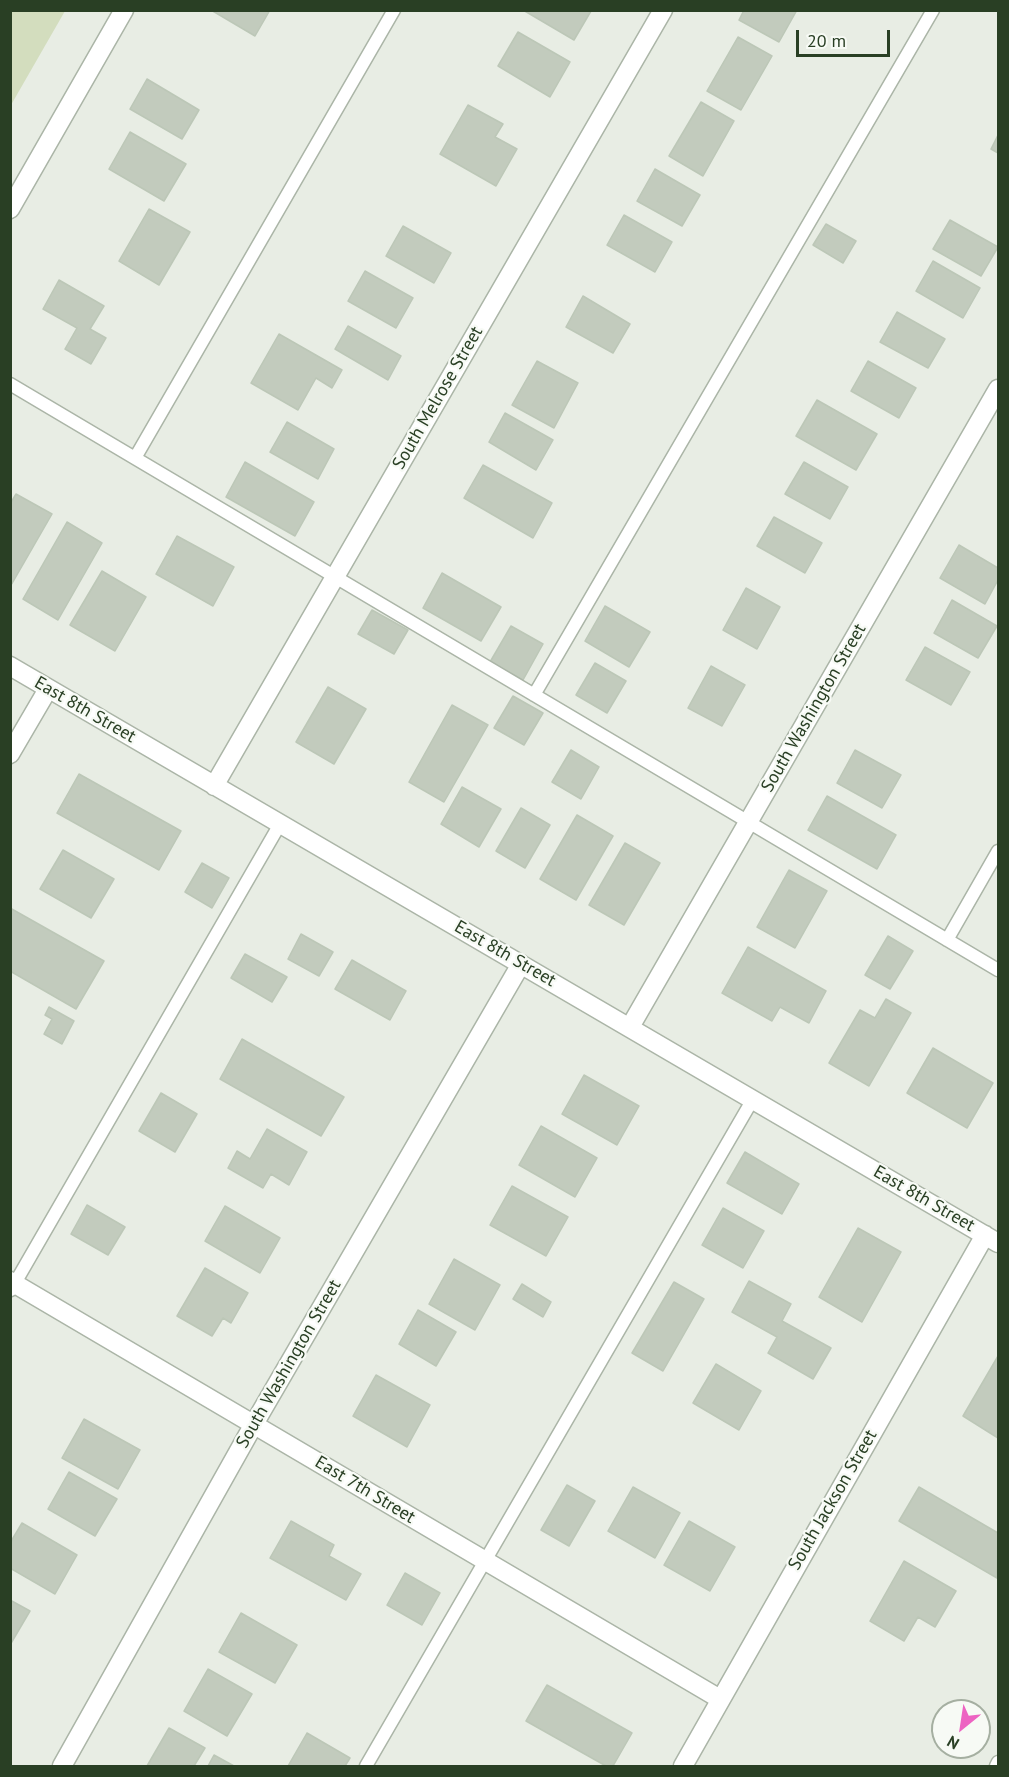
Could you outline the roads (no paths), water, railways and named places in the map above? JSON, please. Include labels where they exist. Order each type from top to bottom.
[{"type":"street","points":[[10,209],[124,10]]},
{"type":"street","name":"South Melrose Street","points":[[214,786],[663,10]]},
{"type":"street","name":"South Washington Street","points":[[630,1028],[999,389]]},
{"type":"street","name":"East 8th Street","points":[[10,666],[992,1239]]},
{"type":"street","points":[[10,754],[48,688]]},
{"type":"street","name":"South Washington Street","points":[[62,1767],[254,1424],[521,964]]},
{"type":"street","name":"South Jackson Street","points":[[683,1767],[720,1699],[992,1239]]},
{"type":"street","name":"East 7th Street","points":[[12,1285],[254,1424],[720,1699]]},
{"type":"lane","points":[[135,458],[394,10]]},
{"type":"lane","points":[[534,695],[933,10]]},
{"type":"lane","points":[[10,384],[999,970]]},
{"type":"lane","points":[[12,1285],[280,824]]},
{"type":"lane","points":[[947,940],[999,851]]},
{"type":"lane","points":[[366,1767],[753,1099]]},
{"type":"lane","points":[[996,1767],[999,1762]]}]
